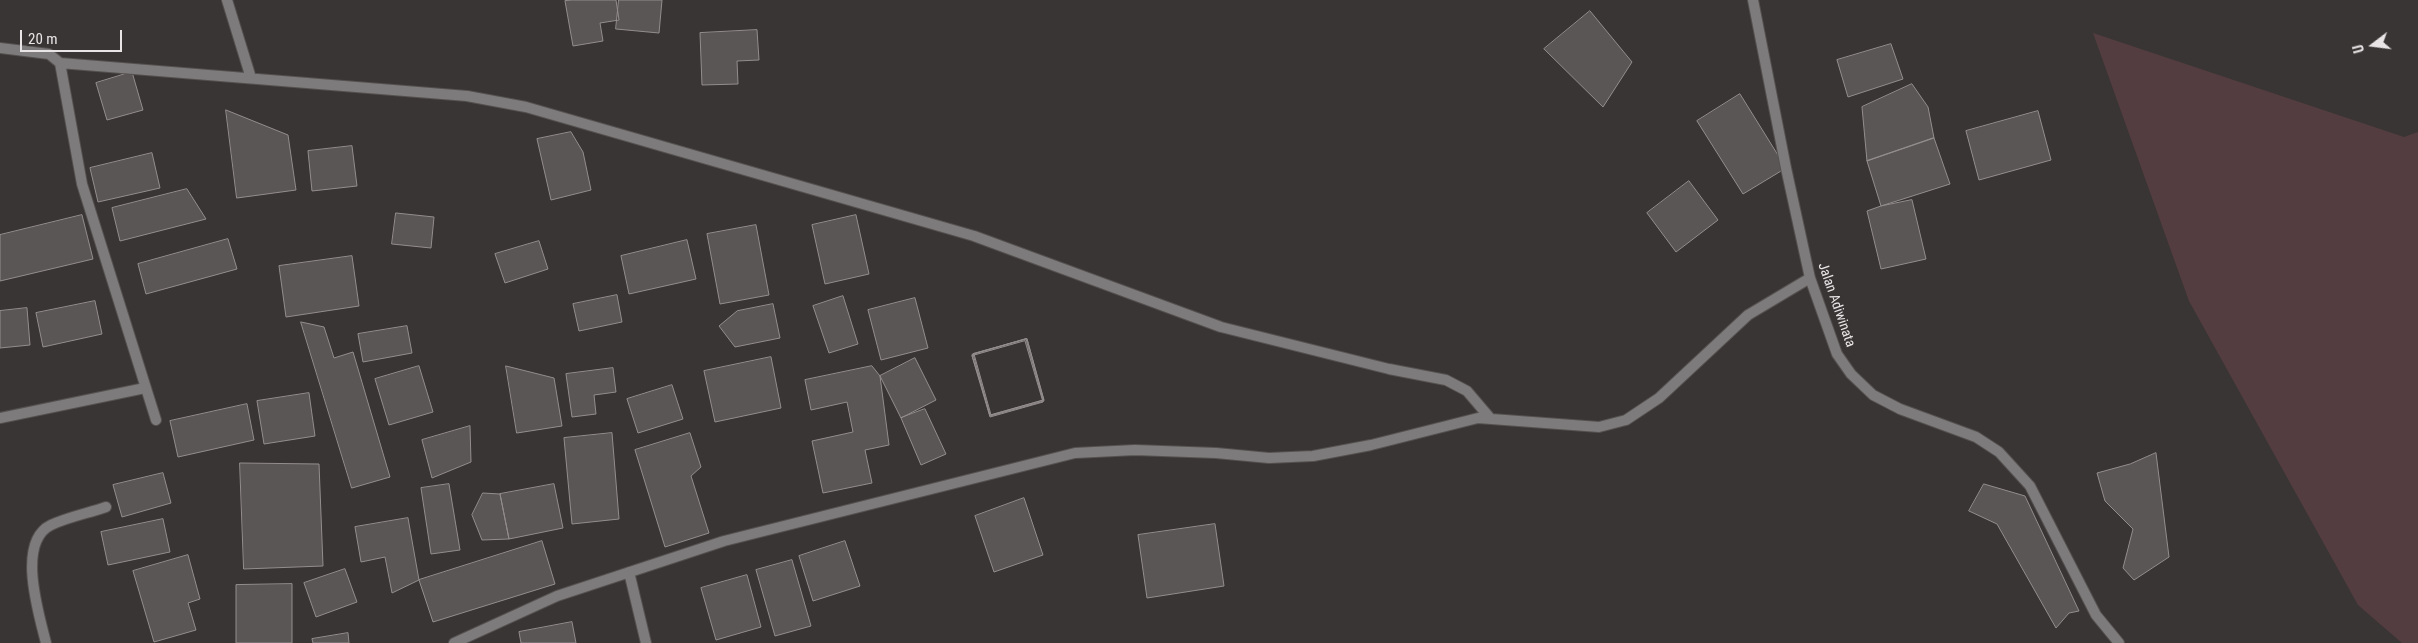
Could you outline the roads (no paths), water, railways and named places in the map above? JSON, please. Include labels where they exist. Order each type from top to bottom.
[{"type":"street","points":[[227,0],[251,78]]},
{"type":"street","name":"Jalan Adiwinata","points":[[1753,0],[1810,278],[1837,354],[1851,374],[1874,395],[1891,404],[1976,437],[1999,452],[2030,486],[2096,615],[2119,643]]},
{"type":"street","points":[[0,48],[49,54],[60,63],[467,96],[526,107],[974,236],[1221,327],[1389,369],[1446,380],[1467,391],[1490,418]]},
{"type":"street","points":[[60,63],[82,184],[156,420]]},
{"type":"street","points":[[454,643],[557,596],[724,541],[1075,453],[1135,450],[1216,453],[1269,458],[1313,456],[1371,445],[1478,418],[1599,427],[1626,420],[1659,398],[1748,315],[1810,278]]},
{"type":"street","points":[[0,418],[145,388]]},
{"type":"street","points":[[46,643],[30,562],[37,540],[50,525],[106,507]]},
{"type":"street","points":[[629,572],[646,643]]}]
